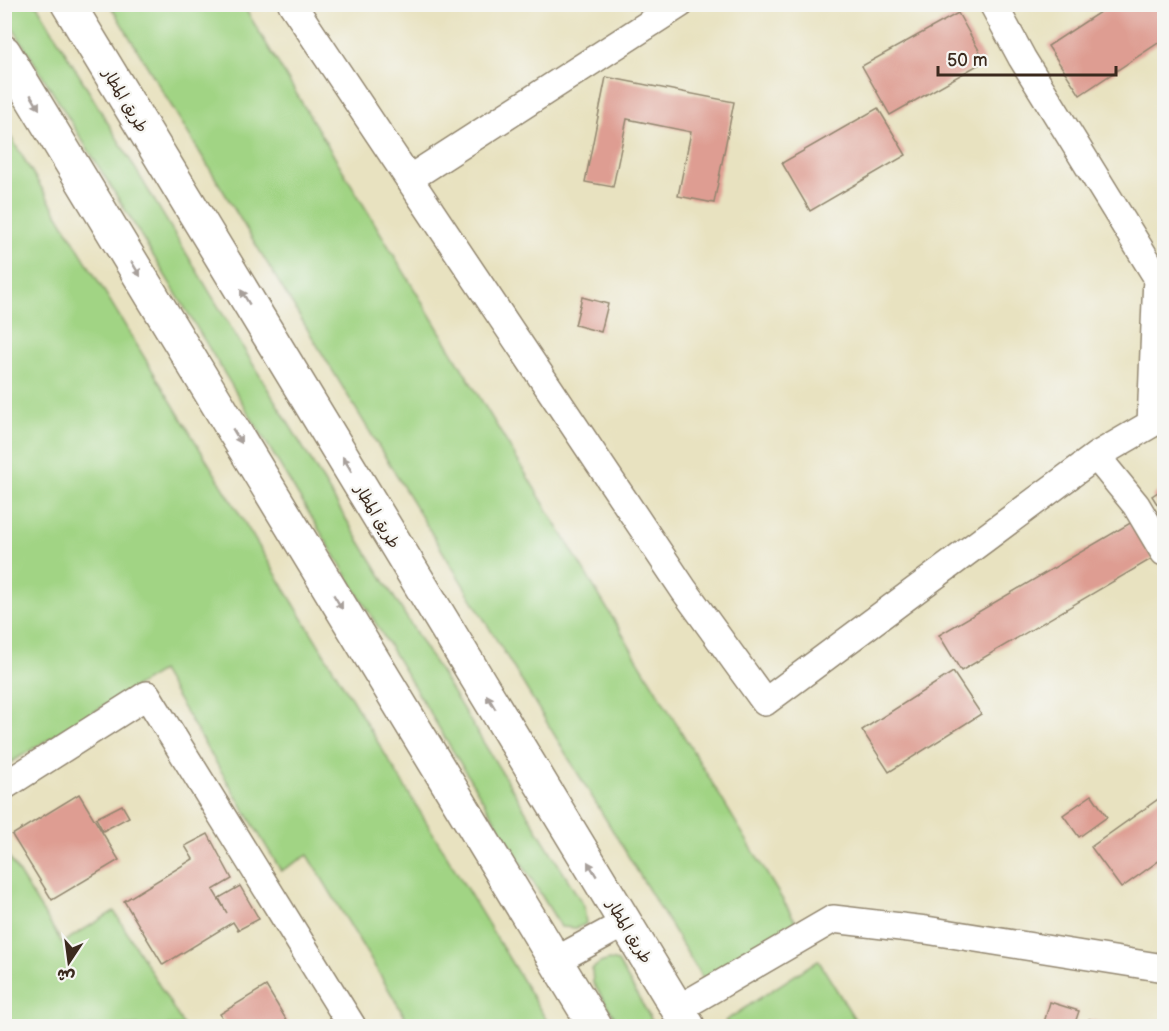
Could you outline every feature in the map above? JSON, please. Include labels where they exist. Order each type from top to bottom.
[{"type":"highway","name":"طريق المطار","points":[[68,4],[683,1018]]},
{"type":"highway","points":[[4,52],[595,1026]]},
{"type":"street","points":[[292,4],[684,590],[765,702],[1096,456],[1151,424],[1157,277],[1022,57],[993,4]]},
{"type":"street","points":[[409,179],[680,4]]},
{"type":"street","points":[[1096,456],[1136,505],[1164,552]]},
{"type":"street","points":[[4,786],[147,695],[352,1026]]},
{"type":"street","points":[[683,1018],[834,919],[926,930],[1164,968]]},
{"type":"street","points":[[555,961],[626,923]]},
{"type":"green space","points":[[5,4],[37,5],[346,519],[584,906],[586,924],[576,928],[561,927],[5,15]]},
{"type":"green space","points":[[110,5],[243,5],[799,927],[703,979]]},
{"type":"green space","points":[[4,126],[550,1026],[397,1026],[407,1020],[308,855],[281,871],[161,671],[5,766]]},
{"type":"green space","points":[[4,849],[62,943],[114,911],[184,1026],[5,1026]]},
{"type":"green space","points":[[609,960],[618,962],[655,1026],[620,1026],[593,983],[592,969]]},
{"type":"green space","points":[[818,960],[859,1026],[728,1026],[725,1021]]},
{"type":"building","points":[[1112,4],[1164,4],[1164,39],[1080,95],[1048,46]]},
{"type":"building","points":[[958,13],[985,61],[890,115],[862,66]]},
{"type":"building","points":[[606,77],[734,102],[714,203],[678,196],[691,132],[627,119],[613,187],[585,182]]},
{"type":"building","points":[[878,108],[906,155],[810,211],[782,163]]},
{"type":"building","points":[[582,297],[608,304],[601,332],[575,325]]},
{"type":"building","points":[[1164,488],[1164,515],[1152,496]]},
{"type":"building","points":[[1132,522],[1153,558],[961,671],[939,635]]},
{"type":"building","points":[[953,672],[981,714],[889,772],[862,730]]},
{"type":"building","points":[[79,794],[119,860],[52,900],[12,835]]},
{"type":"building","points":[[1092,795],[1107,817],[1079,837],[1063,815]]},
{"type":"building","points":[[1164,795],[1164,857],[1121,888],[1091,847]]},
{"type":"building","points":[[122,805],[129,817],[103,831],[96,818]]},
{"type":"building","points":[[208,834],[232,879],[213,890],[227,913],[219,898],[240,886],[259,919],[238,930],[233,922],[163,965],[124,901],[193,859],[185,846]]},
{"type":"building","points":[[266,986],[290,1026],[227,1026],[220,1014]]},
{"type":"building","points":[[1050,1002],[1079,1011],[1074,1026],[1043,1026]]},
{"type":"building","points":[[1089,1019],[1113,1026],[1087,1026]]}]
